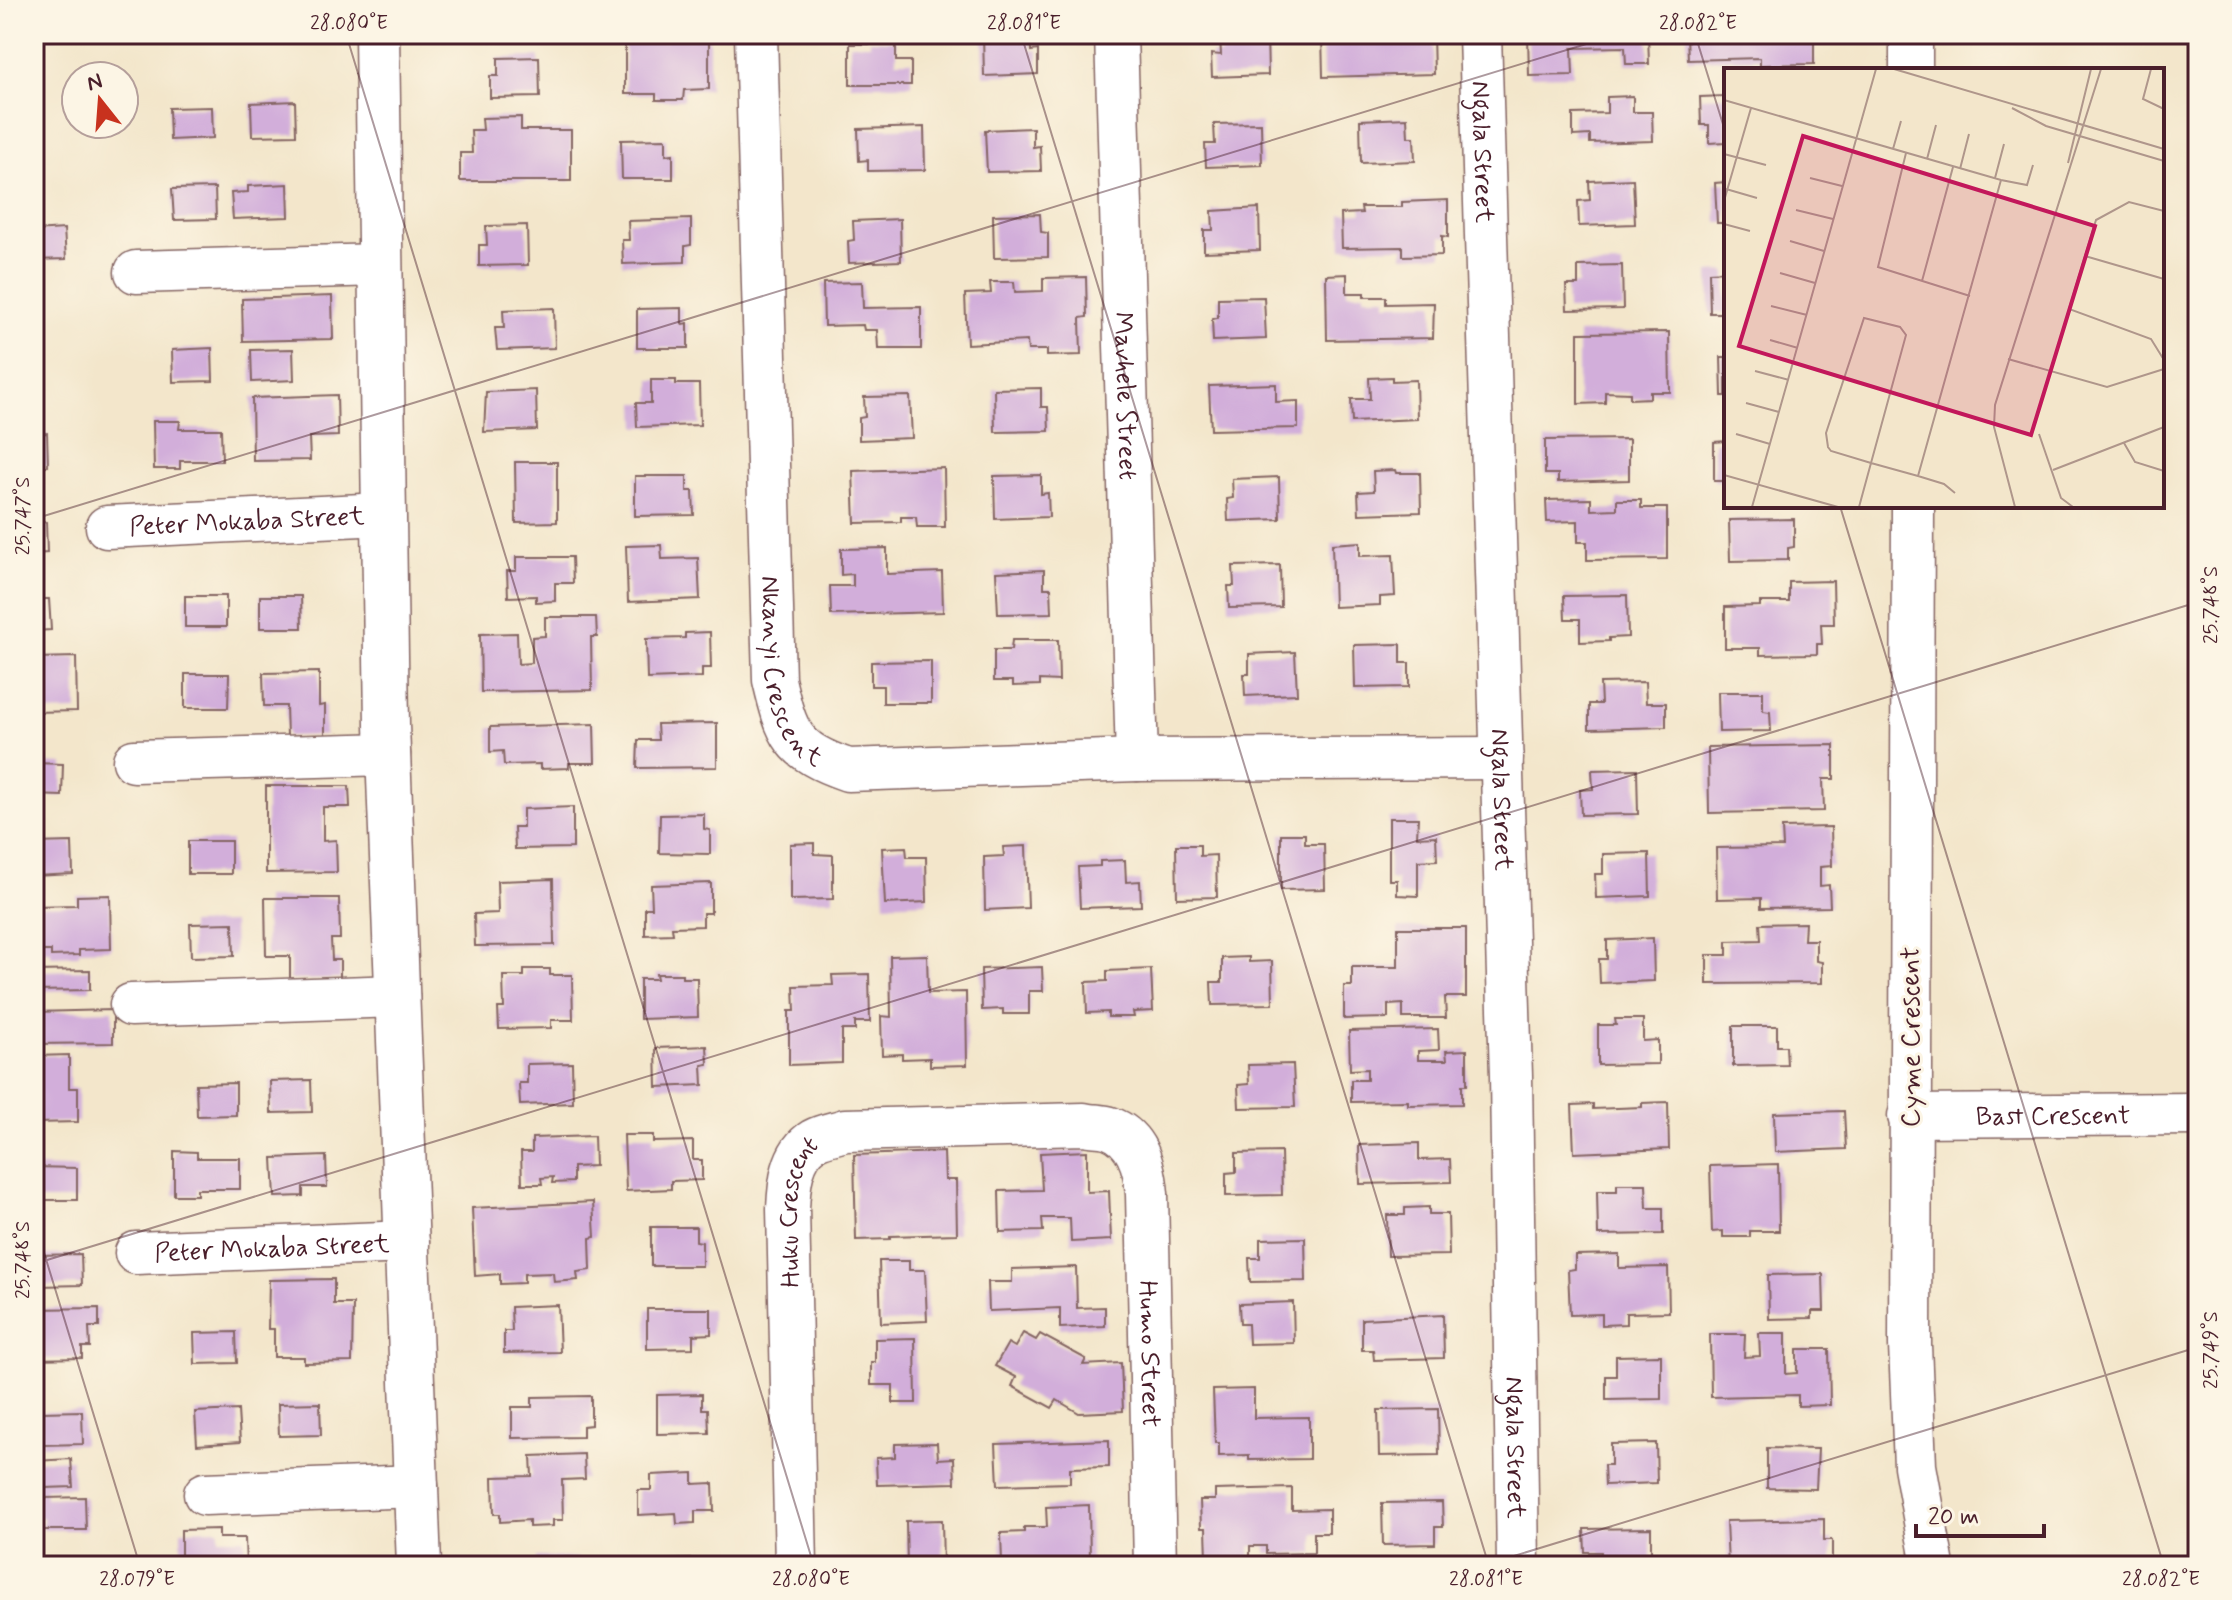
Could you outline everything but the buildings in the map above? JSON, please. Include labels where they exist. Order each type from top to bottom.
[{"type":"street","name":"Peter Mokaba Street","points":[[377,34],[389,754],[419,1566]]},
{"type":"street","name":"Nkanyi Crescent","points":[[756,34],[774,680],[789,731],[803,750],[823,762],[848,770],[1137,760],[1502,758]]},
{"type":"street","name":"Mavhele Street","points":[[1116,34],[1137,760]]},
{"type":"street","name":"Ngala Street","points":[[1480,34],[1511,1076],[1518,1566]]},
{"type":"street","points":[[1911,34],[1911,68]]},
{"type":"street","points":[[136,272],[380,265]]},
{"type":"street","name":"Cyme Crescent","points":[[1913,508],[1910,1345],[1915,1466],[1933,1566]]},
{"type":"street","name":"Peter Mokaba Street","points":[[107,527],[384,514]]},
{"type":"street","points":[[134,761],[389,754]]},
{"type":"street","points":[[131,1005],[398,996]]},
{"type":"street","name":"Bast Crescent","points":[[1909,1116],[2198,1114]]},
{"type":"street","name":"Huku Crescent","points":[[796,1566],[788,1209],[789,1183],[797,1159],[813,1141],[845,1130],[1084,1124],[1112,1128],[1132,1145]]},
{"type":"street","name":"Humo Street","points":[[1132,1145],[1144,1166],[1147,1194],[1155,1566]]},
{"type":"street","name":"Peter Mokaba Street","points":[[136,1253],[408,1242]]},
{"type":"street","points":[[205,1494],[417,1486]]}]
